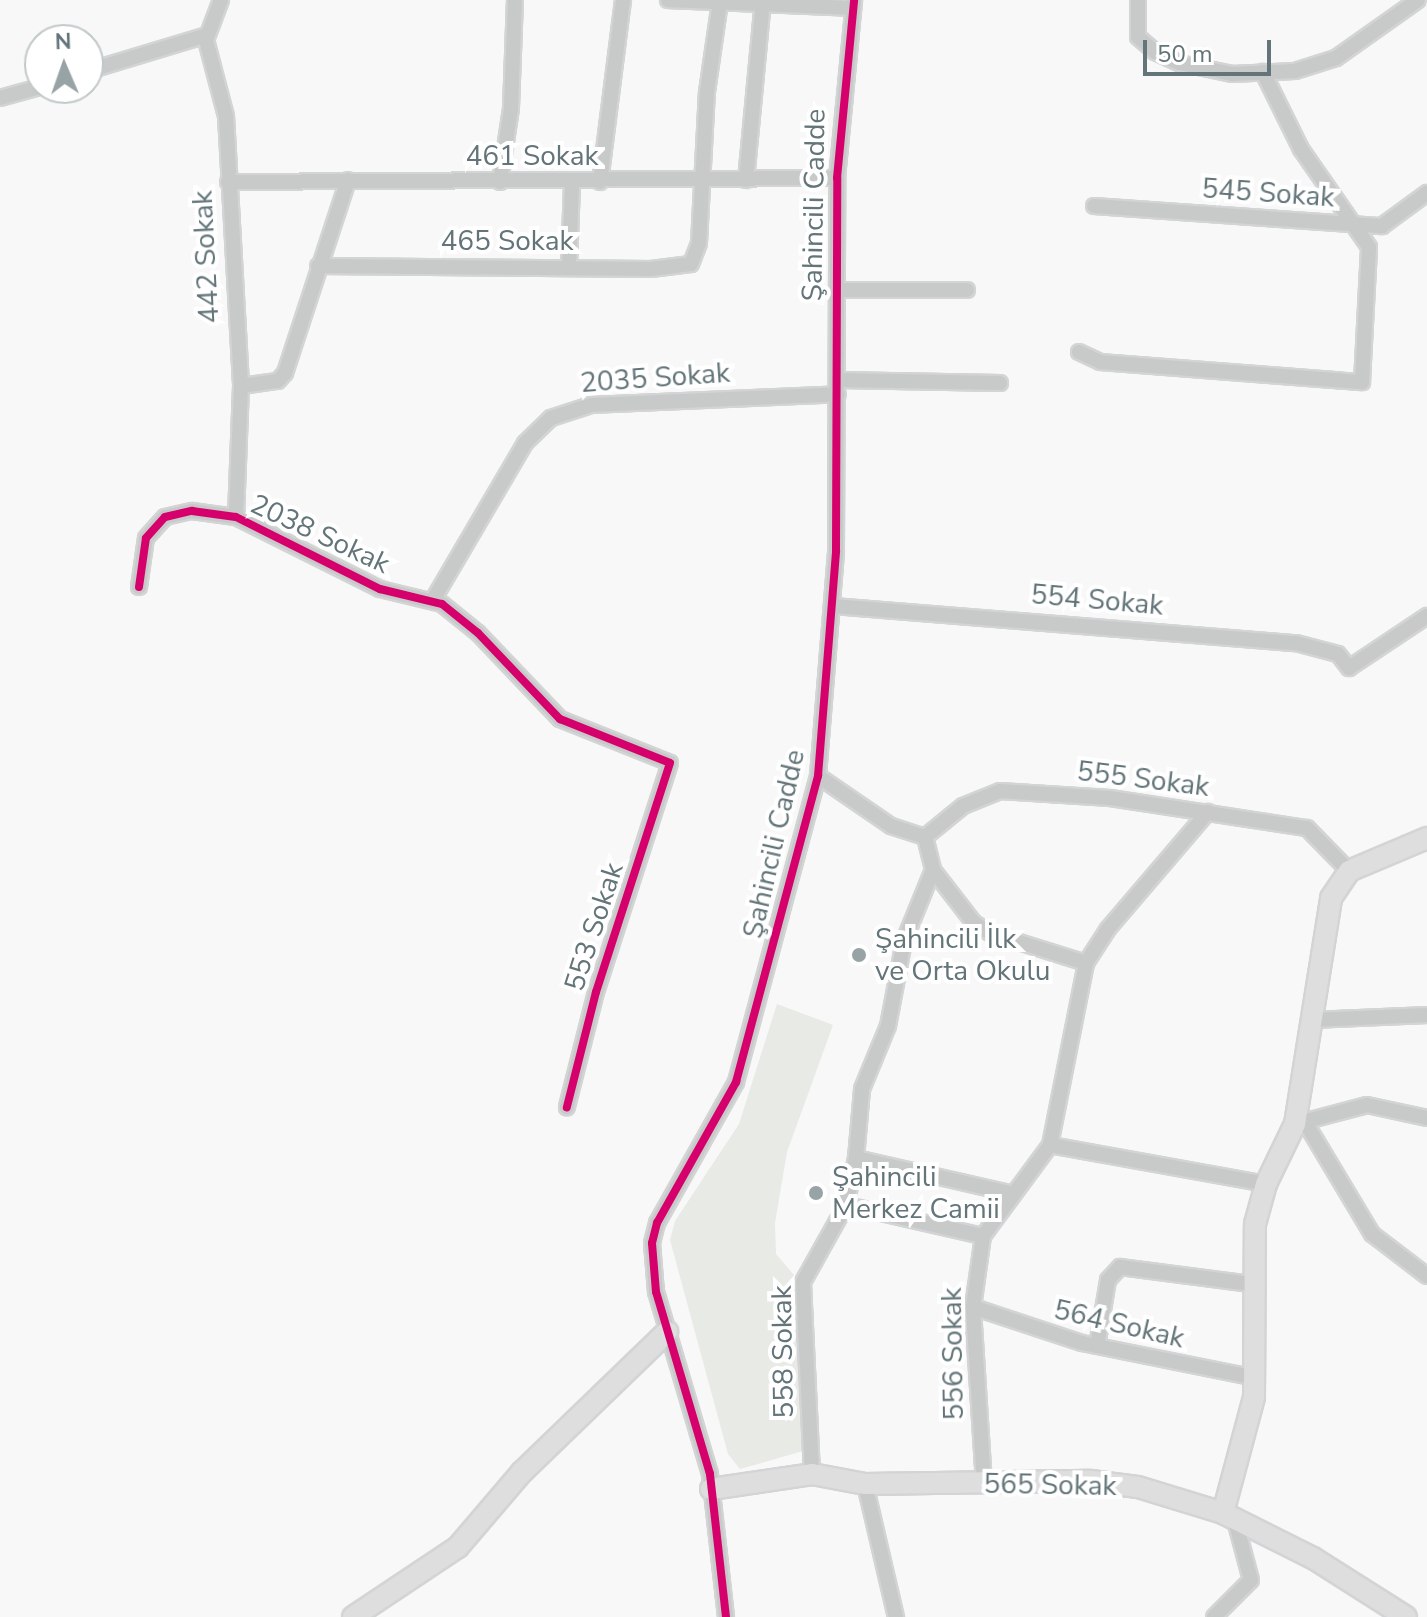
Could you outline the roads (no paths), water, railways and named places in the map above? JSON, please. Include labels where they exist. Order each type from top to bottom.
[{"type":"street","points":[[104,66],[207,35],[221,0]]},
{"type":"street","points":[[500,182],[511,108],[515,0]]},
{"type":"street","points":[[600,182],[623,0]]},
{"type":"street","points":[[668,0],[853,4]]},
{"type":"street","points":[[1138,0],[1138,37],[1179,63],[1232,74],[1295,71],[1336,58],[1418,0]]},
{"type":"street","points":[[746,180],[763,1]]},
{"type":"street","points":[[700,182],[720,2]]},
{"type":"street","name":"Şahincili Cadde","points":[[726,1617],[711,1489],[656,1292],[653,1233],[736,1082],[818,776],[833,606],[838,387],[837,178],[853,4]]},
{"type":"street","name":"442 Sokak","points":[[207,35],[226,116],[241,386],[236,517]]},
{"type":"street","points":[[1079,352],[1100,362],[1362,382],[1369,247],[1301,149],[1263,72]]},
{"type":"street","points":[[0,98],[24,91]]},
{"type":"street","name":"461 Sokak","points":[[228,182],[572,183],[837,178]]},
{"type":"street","points":[[241,386],[278,381],[285,373],[348,180]]},
{"type":"street","name":"465 Sokak","points":[[318,266],[681,268],[694,261],[700,182]]},
{"type":"street","points":[[569,266],[572,183]]},
{"type":"street","name":"545 Sokak","points":[[1094,206],[1382,226],[1427,193]]},
{"type":"street","points":[[838,290],[967,290]]},
{"type":"street","name":"2035 Sokak","points":[[433,600],[525,443],[551,418],[591,405],[838,387],[1000,383]]},
{"type":"street","name":"2038 Sokak","points":[[139,587],[146,538],[165,517],[192,511],[236,517],[380,589],[433,600],[464,619],[560,719],[670,763]]},
{"type":"street","name":"554 Sokak","points":[[833,606],[1296,643],[1338,654],[1349,668],[1427,616]]},
{"type":"street","name":"553 Sokak","points":[[567,1107],[596,992],[670,763]]},
{"type":"street","points":[[818,776],[891,826],[925,837],[933,870],[959,907],[990,933],[1086,963]]},
{"type":"street","name":"555 Sokak","points":[[925,837],[963,806],[1000,791],[1208,812],[1307,828],[1349,871]]},
{"type":"street","name":"556 Sokak","points":[[984,1484],[973,1307],[983,1236],[1050,1145],[1086,963],[1108,929],[1208,812]]},
{"type":"street","points":[[1214,1617],[1251,1580],[1229,1516],[1256,1378],[1251,1284],[1255,1224],[1266,1184],[1300,1123],[1331,898],[1349,871],[1427,838]]},
{"type":"street","name":"558 Sokak","points":[[812,1474],[803,1282],[846,1205],[856,1158],[862,1089],[888,1026],[904,941],[933,870]]},
{"type":"street","points":[[1313,1020],[1427,1015]]},
{"type":"street","points":[[1300,1123],[1367,1105],[1427,1118]]},
{"type":"street","points":[[1300,1123],[1372,1234],[1427,1276]]},
{"type":"street","points":[[1050,1145],[1266,1184]]},
{"type":"street","points":[[856,1158],[1013,1194]]},
{"type":"street","points":[[846,1205],[983,1236]]},
{"type":"street","points":[[1097,1346],[1108,1280],[1120,1267],[1251,1284]]},
{"type":"street","name":"564 Sokak","points":[[973,1307],[1027,1329],[1256,1378]]},
{"type":"street","points":[[353,1617],[458,1547],[522,1472],[667,1332]]},
{"type":"street","name":"565 Sokak","points":[[711,1489],[812,1474],[865,1484],[1091,1481],[1138,1487],[1229,1516],[1374,1592],[1406,1617]]},
{"type":"street","points":[[865,1484],[896,1617]]},
{"type":"place","name":"Şahincili İlk ve Orta Okulu","points":[[859,955]]},
{"type":"place","name":"Şahincili Merkez Camii","points":[[816,1193]]}]
